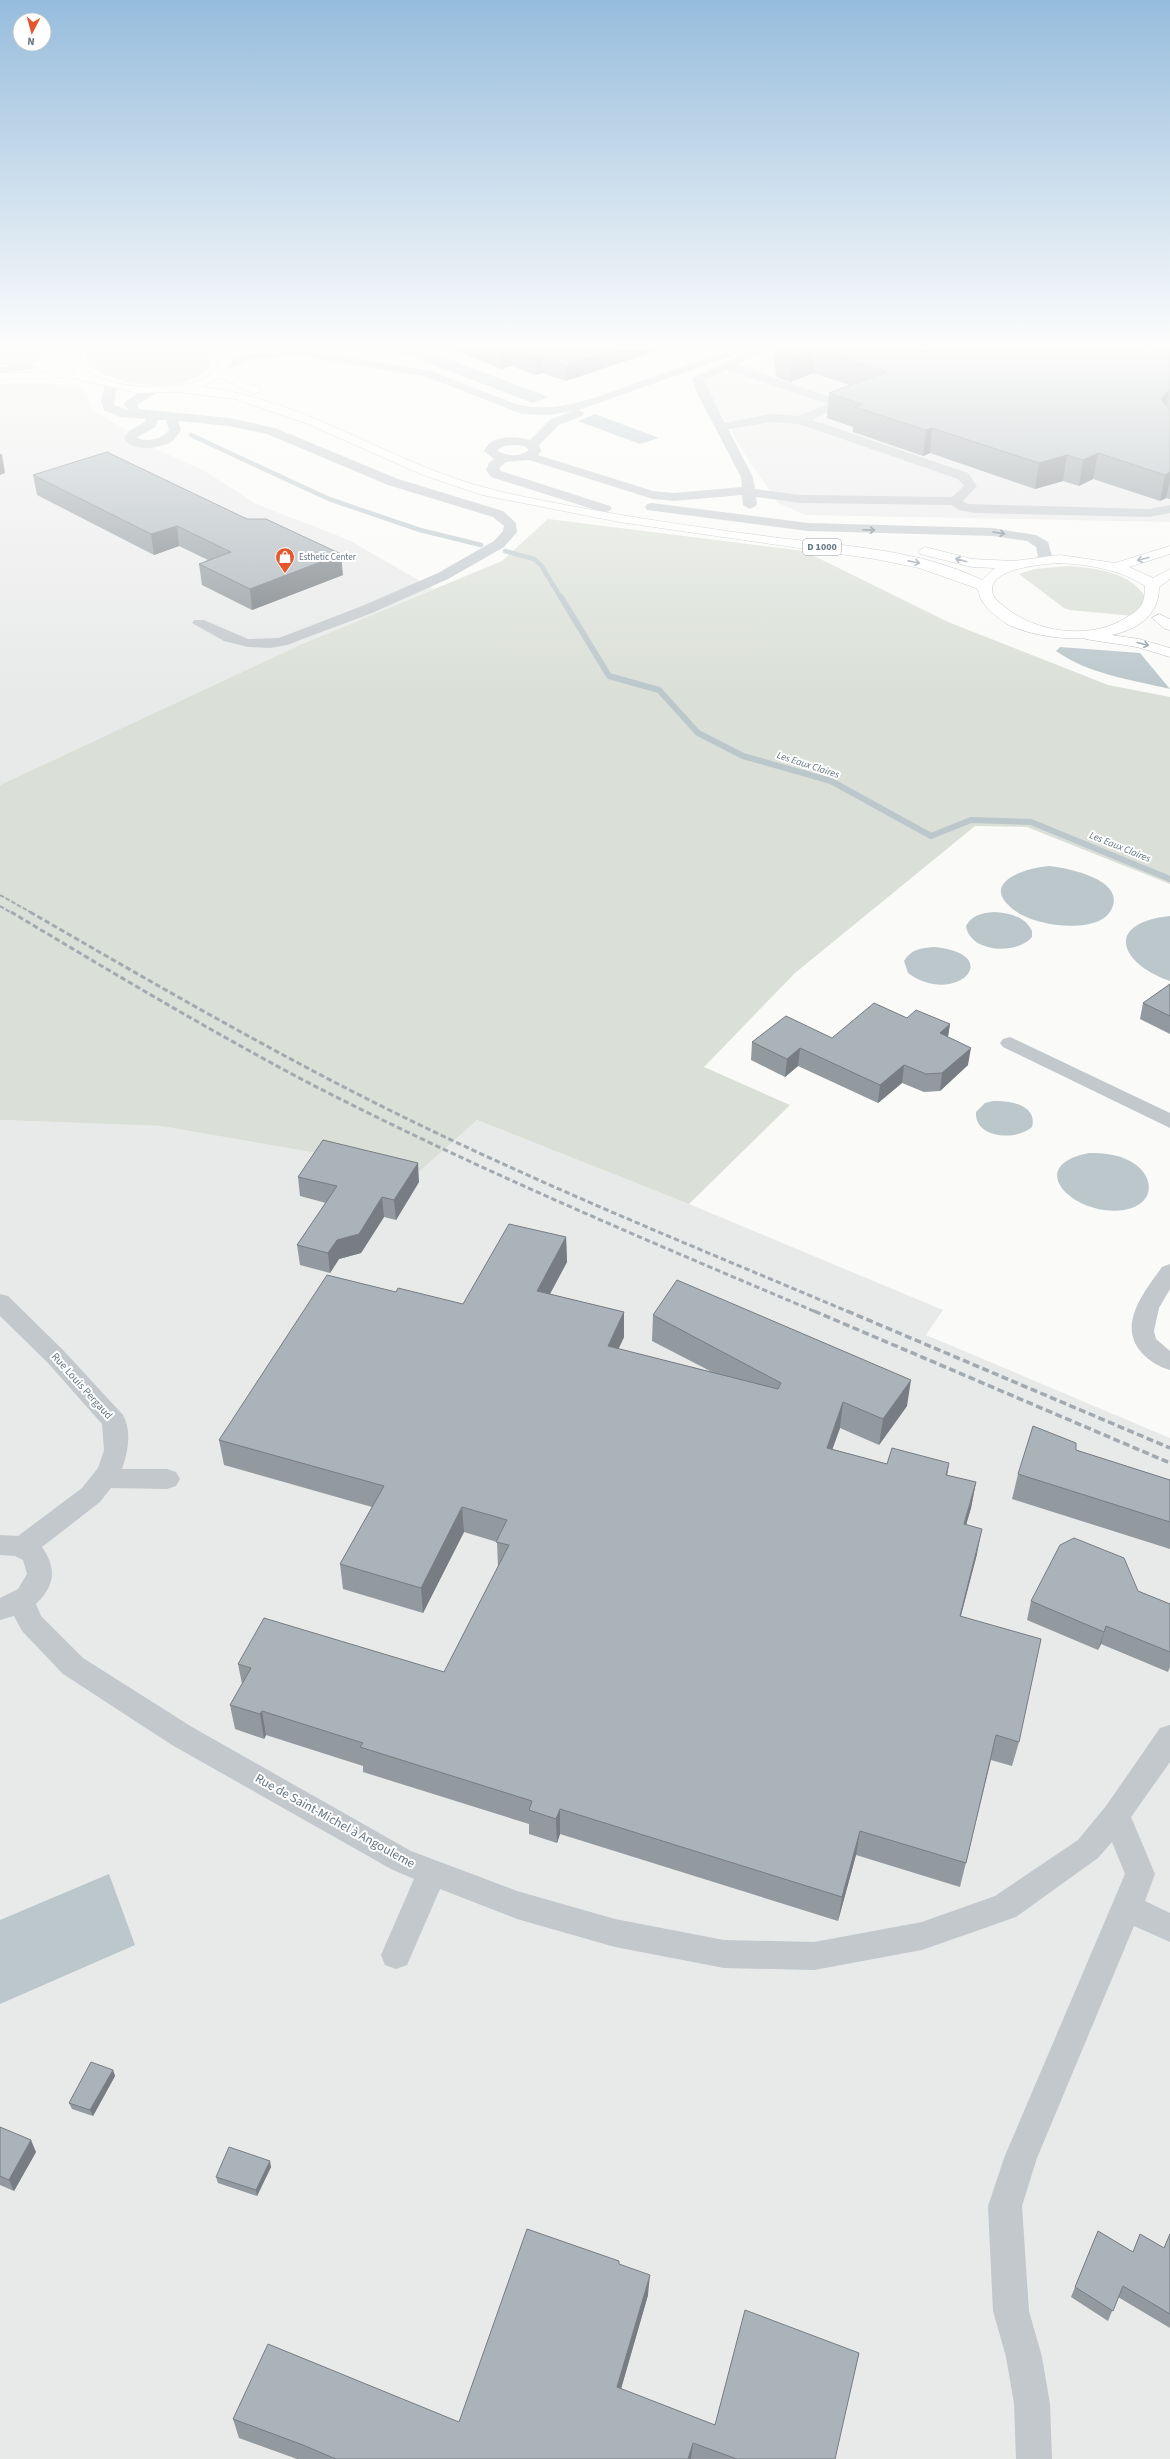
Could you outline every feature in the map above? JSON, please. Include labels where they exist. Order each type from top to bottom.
[{"type":"main road","name":"D 1000","points":[[404,464],[416,469],[484,491],[566,510],[646,523],[850,550],[924,564],[977,582],[985,588]]},
{"type":"main road","name":"D 1000","points":[[433,464],[499,486],[605,509],[721,526],[872,541],[938,553],[972,563],[1014,565]]},
{"type":"main road","points":[[1115,567],[1170,550]]},
{"type":"main road","points":[[1042,560],[1078,560],[1115,567],[1136,575],[1153,585],[1161,593],[1165,602],[1165,622],[1120,634],[1090,636],[1063,635],[1036,629],[1013,621],[992,605],[987,599],[985,588],[995,575],[1014,565],[1042,560]]},
{"type":"main road","points":[[1153,585],[1170,573]]},
{"type":"main road","points":[[1090,636],[1139,643],[1170,653]]},
{"type":"street","points":[[199,623],[244,644],[269,644],[293,638],[464,566],[504,540],[510,532],[511,526],[506,519],[498,514],[393,482],[349,464]]},
{"type":"street","points":[[496,464],[493,466],[492,470],[496,474],[605,509]]},
{"type":"street","points":[[551,464],[624,501],[765,523],[845,529],[992,532],[1031,538],[1043,545],[1045,556],[1042,560]]},
{"type":"street","points":[[564,464],[626,488],[652,495],[670,497],[722,491],[749,492],[780,498],[955,501],[964,507],[976,509],[1149,513],[1170,509]]},
{"type":"street","points":[[740,464],[747,477],[749,505],[765,523]]},
{"type":"street","points":[[928,464],[963,476],[972,486],[955,501]]},
{"type":"street","points":[[1010,1043],[1170,1121]]},
{"type":"street","points":[[1170,1272],[1144,1312],[1141,1327],[1145,1342],[1157,1355],[1170,1362]]},
{"type":"street","name":"Rue Louis Pergaud","points":[[0,1302],[56,1357],[114,1421],[116,1450],[109,1472],[91,1494],[11,1546]]},
{"type":"street","points":[[104,1478],[167,1479]]},
{"type":"street","points":[[10,1605],[32,1592],[39,1582],[41,1571],[40,1560],[33,1552],[11,1546]]},
{"type":"street","name":"Rue de Saint-Michel à Angouleme","points":[[10,1605],[31,1623],[73,1666],[182,1736],[401,1860],[517,1905],[615,1934],[724,1954],[814,1956],[922,1936],[1005,1907],[1088,1849],[1116,1815],[1164,1748],[1170,1737]]},
{"type":"street","points":[[1034,2459],[1032,2404],[1024,2357],[1011,2311],[1005,2206],[1021,2158],[1128,1908],[1140,1874],[1116,1815]]},
{"type":"street","points":[[396,1955],[432,1872]]},
{"type":"street","points":[[1128,1908],[1170,1928]]},
{"type":"shaded area","points":[[0,464],[189,464],[205,471],[256,504],[349,540],[434,589],[302,644],[0,785]]},
{"type":"shaded area","points":[[751,464],[1170,464],[1170,522],[805,515],[778,503]]},
{"type":"shaded area","points":[[548,519],[804,551],[948,622],[1108,685],[1170,697],[1170,884],[1027,827],[975,826],[795,973],[704,1067],[790,1105],[689,1204],[477,1120],[420,1171],[161,1126],[0,1120],[0,785],[302,644],[502,561]]},
{"type":"shaded area","points":[[1068,566],[1091,568],[1113,573],[1133,584],[1141,591],[1148,601],[1134,616],[1070,610],[1064,608],[1019,574],[1035,569]]},
{"type":"shaded area","points":[[1060,647],[1140,653],[1170,689],[1096,671],[1069,659],[1056,651]]},
{"type":"shaded area","points":[[1049,866],[1068,869],[1103,882],[1110,889],[1114,898],[1112,908],[1106,917],[1095,922],[1082,925],[1068,926],[1053,924],[1026,917],[1017,912],[1006,902],[1001,893],[1002,886],[1008,879],[1027,870]]},
{"type":"shaded area","points":[[994,912],[1011,914],[1021,919],[1029,926],[1032,931],[1032,937],[1025,943],[1006,949],[985,946],[976,942],[969,935],[966,926],[968,922],[978,915]]},
{"type":"shaded area","points":[[1170,916],[1170,981],[1139,964],[1130,954],[1126,944],[1128,935],[1135,927],[1149,920]]},
{"type":"shaded area","points":[[934,947],[956,952],[967,959],[971,968],[966,976],[957,982],[943,985],[926,982],[908,973],[904,961],[910,954],[921,949]]},
{"type":"shaded area","points":[[993,1101],[1014,1103],[1027,1109],[1033,1120],[1032,1127],[1017,1134],[1007,1136],[998,1135],[982,1128],[977,1121],[976,1112],[985,1103]]},
{"type":"shaded area","points":[[0,1120],[161,1126],[420,1171],[477,1120],[689,1204],[943,1310],[926,1335],[1170,1438],[1170,2459],[0,2459]]},
{"type":"shaded area","points":[[1089,1153],[1115,1155],[1130,1161],[1139,1167],[1145,1174],[1148,1181],[1149,1189],[1147,1196],[1135,1207],[1124,1210],[1105,1210],[1088,1206],[1073,1198],[1063,1189],[1057,1179],[1059,1168],[1069,1159]]},
{"type":"shaded area","points":[[109,1874],[135,1945],[0,2004],[0,1920]]},
{"type":"building","points":[[69,464],[132,464],[247,519],[266,519],[341,554],[250,589],[199,564],[231,552],[177,526],[151,534],[33,475]]},
{"type":"building","points":[[1131,464],[1170,464],[1170,472],[1165,475]]},
{"type":"building","points":[[1170,984],[1170,1016],[1143,1003]]},
{"type":"building","points":[[874,1003],[907,1018],[916,1010],[950,1024],[940,1033],[971,1048],[942,1073],[926,1074],[904,1065],[880,1085],[800,1048],[787,1059],[752,1042],[786,1016],[832,1038]]},
{"type":"building","points":[[323,1140],[418,1163],[394,1200],[382,1197],[359,1234],[337,1240],[328,1253],[297,1245],[337,1186],[298,1177]]},
{"type":"building","points":[[509,1224],[566,1237],[537,1291],[624,1312],[608,1346],[778,1389],[781,1383],[653,1315],[677,1280],[911,1380],[883,1419],[843,1402],[827,1448],[887,1464],[892,1448],[949,1463],[946,1475],[976,1482],[964,1524],[982,1529],[960,1616],[1041,1639],[1019,1742],[996,1735],[966,1863],[860,1831],[842,1897],[560,1809],[556,1819],[529,1810],[532,1801],[360,1747],[363,1743],[262,1711],[260,1714],[230,1705],[251,1668],[238,1664],[264,1618],[444,1672],[509,1545],[496,1542],[507,1520],[462,1507],[421,1588],[340,1564],[384,1486],[219,1440],[327,1275],[396,1292],[398,1288],[463,1304]]},
{"type":"building","points":[[1033,1426],[1076,1443],[1076,1450],[1170,1480],[1170,1522],[1018,1474]]},
{"type":"building","points":[[1074,1538],[1124,1558],[1138,1591],[1170,1604],[1170,1652],[1106,1626],[1104,1632],[1031,1601],[1060,1545]]},
{"type":"building","points":[[91,2062],[113,2070],[90,2110],[69,2103]]},
{"type":"building","points":[[0,2127],[31,2140],[9,2180],[0,2176]]},
{"type":"building","points":[[229,2147],[270,2161],[256,2190],[216,2177]]},
{"type":"building","points":[[527,2229],[619,2261],[619,2264],[650,2275],[617,2387],[715,2425],[745,2310],[859,2353],[835,2459],[737,2459],[693,2443],[688,2459],[336,2459],[233,2419],[268,2344],[459,2422]]},
{"type":"building","points":[[1098,2231],[1133,2252],[1140,2234],[1164,2248],[1170,2234],[1170,2314],[1123,2286],[1113,2311],[1075,2287]]},
{"type":"waterway","name":"Les Eaux Claires","points":[[253,464],[329,499],[420,530],[481,545]]},
{"type":"waterway","name":"Les Eaux Claires","points":[[505,551],[534,559],[541,565],[561,598]]},
{"type":"waterway","name":"Les Eaux Claires","points":[[561,597],[609,676],[659,690],[698,733],[743,756],[831,781],[931,836],[971,820],[1031,822],[1170,879]]},
{"type":"railway","points":[[0,895],[32,913]]},
{"type":"railway","points":[[0,906],[12,913]]},
{"type":"railway","points":[[11,912],[194,1020],[305,1081],[368,1113],[494,1173],[816,1312]]},
{"type":"railway","points":[[30,912],[176,996],[274,1050],[424,1127],[529,1176],[849,1312]]},
{"type":"railway","points":[[814,1311],[1170,1463]]},
{"type":"railway","points":[[847,1311],[1170,1448]]},
{"type":"place","name":"Esthetic Center","points":[[285,574]]}]
